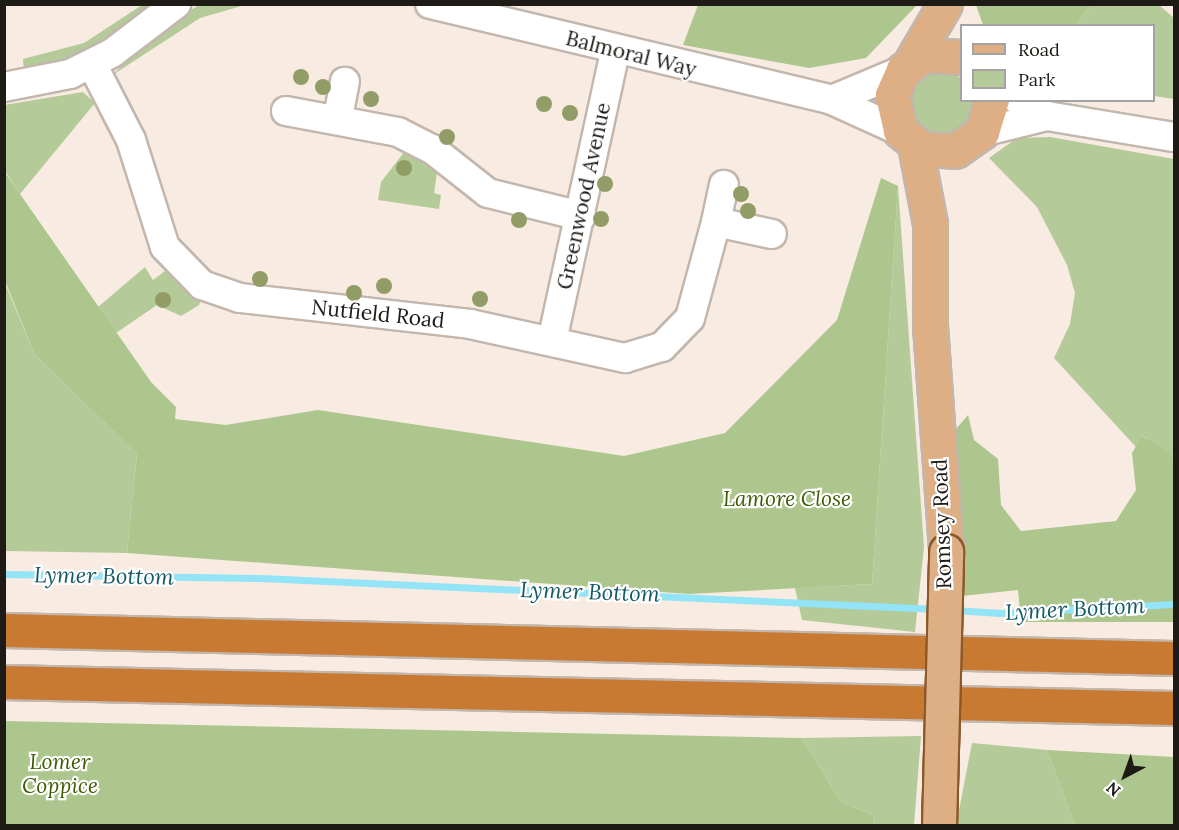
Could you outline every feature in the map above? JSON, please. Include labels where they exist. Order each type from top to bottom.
[{"type":"highway","points":[[4,630],[1174,658]]},
{"type":"highway","points":[[4,682],[1076,708],[1174,708]]},
{"type":"highway","points":[[1076,708],[1174,714]]},
{"type":"main road","points":[[907,66],[945,4]]},
{"type":"main road","points":[[956,4],[960,24]]},
{"type":"main road","points":[[907,66],[933,53],[960,57]]},
{"type":"main road","name":"Romsey Road","points":[[907,66],[892,95],[908,138],[930,224],[930,326],[946,551],[939,825]]},
{"type":"main road","name":"Romsey Road","points":[[930,224],[991,102]]},
{"type":"main road","points":[[908,138],[938,153],[973,140]]},
{"type":"street","points":[[4,87],[46,82],[92,64],[176,4]]},
{"type":"street","name":"Balmoral Way","points":[[430,4],[471,9],[615,51],[832,100],[908,138]]},
{"type":"street","name":"Greenwood Avenue","points":[[552,341],[581,216],[615,51]]},
{"type":"street","name":"Nutfield Road","points":[[92,64],[131,140],[165,248],[202,285],[240,298],[396,314],[552,341],[625,358],[662,347],[690,318],[724,185]]},
{"type":"street","points":[[832,100],[907,66]]},
{"type":"street","points":[[338,117],[345,82]]},
{"type":"street","points":[[1022,102],[1047,116],[1174,137]]},
{"type":"street","points":[[286,111],[338,117],[415,139],[488,193],[581,216]]},
{"type":"street","points":[[973,140],[1047,116]]},
{"type":"street","points":[[716,222],[772,234]]},
{"type":"green space","points":[[698,4],[917,5],[866,58],[809,68],[683,45]]},
{"type":"green space","points":[[142,5],[154,5],[116,36],[62,64],[24,72],[23,59],[84,43]]},
{"type":"green space","points":[[199,5],[245,5],[200,18],[111,76],[164,27]]},
{"type":"green space","points":[[976,5],[1091,5],[1077,24],[983,24]]},
{"type":"green space","points":[[1091,5],[1159,5],[1174,18],[1174,99],[1155,96],[1155,24],[1077,24]]},
{"type":"green space","points":[[951,71],[960,77],[960,102],[973,102],[970,117],[954,132],[928,133],[912,119],[908,100],[915,81],[928,72]]},
{"type":"green space","points":[[83,92],[95,103],[20,194],[5,171],[4,105]]},
{"type":"green space","points":[[1050,137],[1174,159],[1174,460],[1143,436],[1136,447],[1054,358],[1070,324],[1075,293],[1067,265],[1037,207],[989,158],[1017,138]]},
{"type":"green space","points":[[405,151],[437,173],[434,193],[441,195],[439,209],[378,200],[381,182]]},
{"type":"green space","name":"Lamore Close","points":[[4,171],[151,382],[176,407],[175,419],[226,425],[318,410],[624,456],[725,433],[837,320],[881,178],[898,186],[872,584],[689,594],[127,553],[137,454],[35,355],[5,281]]},
{"type":"green space","points":[[898,186],[924,547],[915,632],[802,620],[795,588],[872,584]]},
{"type":"green space","points":[[145,267],[153,280],[165,271],[201,299],[199,305],[181,316],[157,305],[116,333],[98,307]]},
{"type":"green space","points":[[4,281],[35,355],[137,454],[127,553],[5,551]]},
{"type":"green space","points":[[968,415],[974,440],[998,459],[1001,505],[1021,531],[1116,521],[1136,490],[1132,453],[1142,436],[1167,451],[1174,460],[1174,622],[1021,622],[1018,590],[962,596],[956,429]]},
{"type":"green space","name":"Lomer Coppice","points":[[5,721],[801,738],[841,802],[873,815],[874,825],[5,825]]},
{"type":"green space","points":[[921,736],[914,825],[874,825],[873,815],[841,802],[801,738]]},
{"type":"green space","points":[[972,743],[1047,750],[1075,825],[956,826]]},
{"type":"green space","points":[[1047,750],[1174,757],[1174,825],[1075,825]]},
{"type":"waterway","name":"Lymer Bottom","points":[[4,574],[261,578],[937,609]]},
{"type":"waterway","name":"Lymer Bottom","points":[[954,610],[1000,613],[1174,604]]}]
